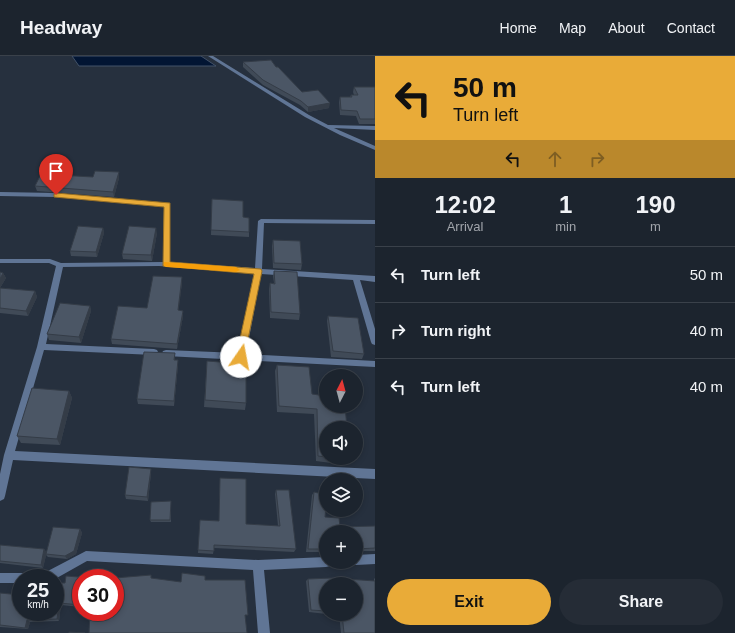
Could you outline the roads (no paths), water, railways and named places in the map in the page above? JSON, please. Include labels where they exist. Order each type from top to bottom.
[{"type":"street","points":[[210,56],[246,80],[326,126],[375,148]]},
{"type":"street","points":[[326,126],[375,128]]},
{"type":"street","points":[[0,194],[56,195],[167,205],[166,264]]},
{"type":"street","points":[[241,357],[258,271],[261,221],[375,222]]},
{"type":"street","points":[[0,261],[50,261],[60,265],[166,264],[356,279],[375,279]]},
{"type":"street","points":[[0,496],[9,455],[41,347],[60,265]]},
{"type":"street","points":[[356,279],[375,342]]},
{"type":"street","points":[[41,347],[375,364]]},
{"type":"street","points":[[9,455],[375,474]]},
{"type":"street","points":[[0,578],[45,578],[86,556],[258,565],[319,562]]},
{"type":"street","points":[[363,560],[375,559]]},
{"type":"street","points":[[258,565],[264,633]]},
{"type":"water","points":[[72,56],[201,56],[216,66],[79,66]]}]
